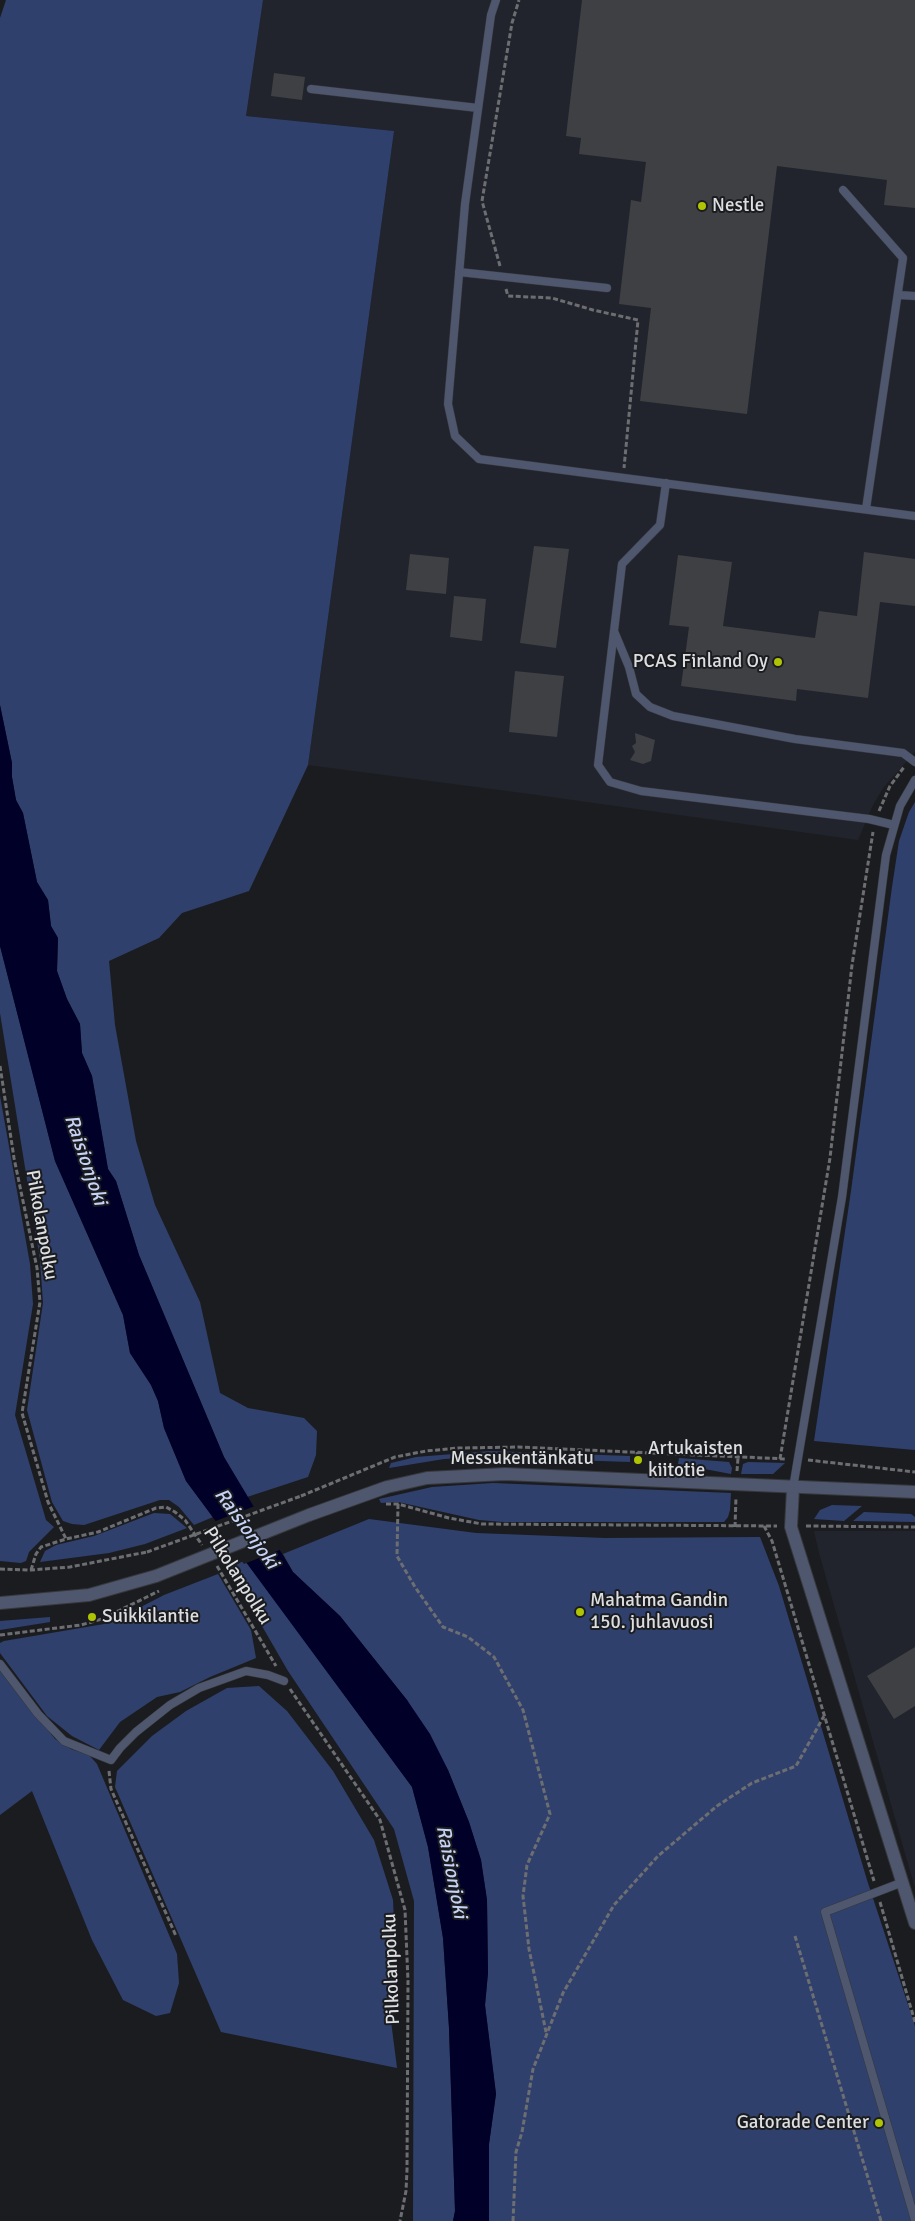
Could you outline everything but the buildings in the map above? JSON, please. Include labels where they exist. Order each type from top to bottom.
[{"type":"street","name":"Messukentänkatu","points":[[0,1603],[89,1595],[156,1576],[308,1515],[387,1487],[427,1478],[505,1474],[915,1492]]},
{"type":"street","points":[[793,1488],[791,1527],[915,1923]]},
{"type":"lane","points":[[496,0],[491,15],[465,204],[448,404],[454,436],[479,459],[915,516]]},
{"type":"lane","points":[[311,89],[478,108]]},
{"type":"lane","points":[[843,190],[903,258],[866,509]]},
{"type":"lane","points":[[459,272],[607,288]]},
{"type":"lane","points":[[899,295],[915,296]]},
{"type":"lane","points":[[666,483],[660,525],[622,564],[598,765],[610,782],[642,791],[876,820],[894,825]]},
{"type":"lane","points":[[614,629],[629,667],[636,694],[650,707],[673,716],[795,739],[904,753],[913,760]]},
{"type":"lane","points":[[793,1488],[842,1197],[886,855],[900,806],[915,780]]},
{"type":"lane","points":[[0,1664],[38,1714],[60,1737],[75,1746],[112,1760],[120,1748],[136,1732],[170,1705],[199,1688],[246,1671],[268,1675],[284,1681]]},
{"type":"lane","points":[[903,1882],[825,1912],[915,2220]]},
{"type":"path","points":[[519,0],[512,23],[482,201],[508,296],[552,298],[638,320],[623,478]]},
{"type":"path","points":[[780,1459],[830,1158],[852,965],[869,849],[876,820],[890,786],[897,774],[913,760]]},
{"type":"path","name":"Pilkolanpolku","points":[[0,1066],[14,1158],[37,1268],[40,1302],[22,1414],[48,1502],[66,1539],[98,1532],[156,1508],[166,1507],[185,1520],[206,1550]]},
{"type":"path","points":[[0,1568],[31,1570],[70,1567],[147,1552],[301,1496],[395,1457],[426,1451],[518,1447],[637,1452],[798,1459],[915,1472]]},
{"type":"path","points":[[637,1452],[638,1460]]},
{"type":"path","points":[[381,1504],[398,1504],[449,1518],[482,1524],[791,1527],[915,1526]]},
{"type":"path","points":[[398,1504],[397,1556],[415,1587],[443,1627],[468,1638],[494,1657],[523,1710],[550,1814],[527,1865],[523,1896],[529,1949],[546,2033]]},
{"type":"path","points":[[764,1526],[772,1541],[915,2022]]},
{"type":"path","points":[[31,1570],[36,1554],[41,1547],[66,1539]]},
{"type":"path","name":"Pilkolanpolku","points":[[216,1564],[284,1681],[380,1820],[405,1910],[408,1981],[407,2170],[406,2191],[400,2221]]},
{"type":"path","points":[[0,1635],[80,1625],[102,1619],[162,1590]]},
{"type":"path","points":[[513,2221],[516,2152],[522,2132],[533,2070],[546,2033],[564,1992],[614,1905],[658,1856],[717,1806],[752,1783],[796,1766],[824,1716]]},
{"type":"path","points":[[112,1760],[108,1774],[112,1789],[176,1936]]},
{"type":"path","points":[[795,1936],[881,2221]]},
{"type":"shaded area","points":[[6,0],[263,0],[246,116],[394,131],[308,765],[249,891],[182,913],[159,938],[109,961],[115,1025],[136,1141],[155,1205],[200,1302],[220,1393],[248,1408],[304,1418],[317,1431],[316,1455],[308,1477],[247,1497],[224,1457],[139,1255],[116,1181],[108,1169],[92,1076],[82,1053],[80,1024],[67,999],[57,971],[58,938],[51,926],[48,900],[37,882],[23,813],[16,800],[12,777],[12,763],[0,705],[0,18]]},
{"type":"shaded area","points":[[263,0],[915,0],[915,752],[883,788],[872,807],[858,840],[308,765],[394,131],[246,116]]},
{"type":"shaded area","points":[[915,802],[915,1450],[814,1441],[851,1191],[899,841],[909,812]]},
{"type":"shaded area","points":[[0,946],[55,1161],[123,1315],[130,1353],[151,1385],[158,1401],[164,1428],[186,1481],[213,1517],[194,1525],[179,1507],[169,1500],[160,1500],[84,1525],[63,1521],[52,1502],[27,1410],[43,1303],[40,1260],[0,1013]]},
{"type":"shaded area","points":[[0,1096],[30,1264],[33,1304],[15,1415],[46,1520],[54,1527],[29,1552],[26,1561],[21,1563],[0,1561]]},
{"type":"shaded area","points":[[490,1451],[630,1456],[630,1462],[482,1457],[444,1459],[389,1468],[391,1463],[416,1457]]},
{"type":"shaded area","points":[[679,1458],[729,1462],[732,1468],[731,1474],[678,1464]]},
{"type":"shaded area","points":[[748,1462],[785,1463],[773,1474],[741,1474],[743,1464]]},
{"type":"shaded area","points":[[493,1483],[731,1493],[730,1510],[724,1522],[503,1522],[479,1520],[398,1502],[381,1503],[379,1499],[432,1487]]},
{"type":"shaded area","points":[[832,1505],[862,1506],[844,1521],[814,1519],[820,1510]]},
{"type":"shaded area","points":[[864,1512],[911,1514],[915,1517],[915,1522],[853,1521]]},
{"type":"shaded area","points":[[154,1513],[170,1514],[187,1528],[145,1544],[109,1553],[40,1562],[45,1551],[56,1545],[94,1536]]},
{"type":"shaded area","points":[[369,1519],[476,1533],[605,1538],[760,1537],[779,1586],[867,1880],[915,2026],[915,2221],[489,2221],[489,2144],[496,2094],[485,2005],[488,1973],[487,1900],[481,1860],[469,1822],[448,1770],[407,1700],[340,1616],[293,1572],[283,1554]]},
{"type":"shaded area","points":[[814,1531],[915,1531],[915,1888],[819,1553]]},
{"type":"shaded area","points":[[245,1560],[412,1787],[428,1847],[443,1938],[449,2028],[455,2211],[453,2221],[413,2221],[414,1901],[394,1829],[288,1671],[229,1569]]},
{"type":"shaded area","points":[[218,1574],[251,1630],[256,1658],[180,1692],[157,1697],[120,1722],[99,1750],[72,1736],[47,1716],[0,1653],[0,1643],[4,1641],[110,1623],[164,1595]]},
{"type":"shaded area","points":[[50,1617],[50,1622],[0,1630],[0,1621]]},
{"type":"shaded area","points":[[0,1668],[55,1739],[71,1749],[89,1755],[97,1764],[177,1954],[179,1983],[170,2013],[156,2016],[123,2000],[92,1940],[32,1791],[0,1815]]},
{"type":"shaded area","points":[[259,1686],[287,1711],[333,1771],[374,1840],[393,1900],[395,1945],[391,2021],[397,2068],[221,2032],[115,1787],[117,1771],[152,1736],[186,1711],[227,1688]]},
{"type":"water","name":"Raisionjoki","points":[[0,705],[12,763],[12,777],[16,800],[23,813],[37,882],[48,900],[51,926],[58,938],[57,971],[67,999],[80,1024],[82,1053],[92,1076],[108,1169],[116,1181],[139,1255],[224,1457],[293,1572],[340,1616],[407,1700],[430,1734],[448,1770],[469,1822],[481,1860],[487,1900],[488,1973],[485,2005],[496,2094],[489,2144],[489,2221],[453,2221],[455,2211],[449,2028],[443,1938],[428,1847],[412,1787],[186,1481],[164,1428],[158,1401],[151,1385],[130,1353],[123,1315],[55,1161],[0,946]]},
{"type":"pier","points":[[255,1506],[282,1549],[244,1564],[213,1522]]},
{"type":"place","name":"Nestle","points":[[702,206]]},
{"type":"place","name":"PCAS Finland Oy","points":[[778,662]]},
{"type":"place","name":"Artukaisten kiitotie","points":[[638,1460]]},
{"type":"place","name":"Mahatma Gandin 150. juhlavuosi","points":[[580,1612]]},
{"type":"place","name":"Suikkilantie","points":[[92,1617]]},
{"type":"place","name":"Gatorade Center","points":[[879,2123]]}]
